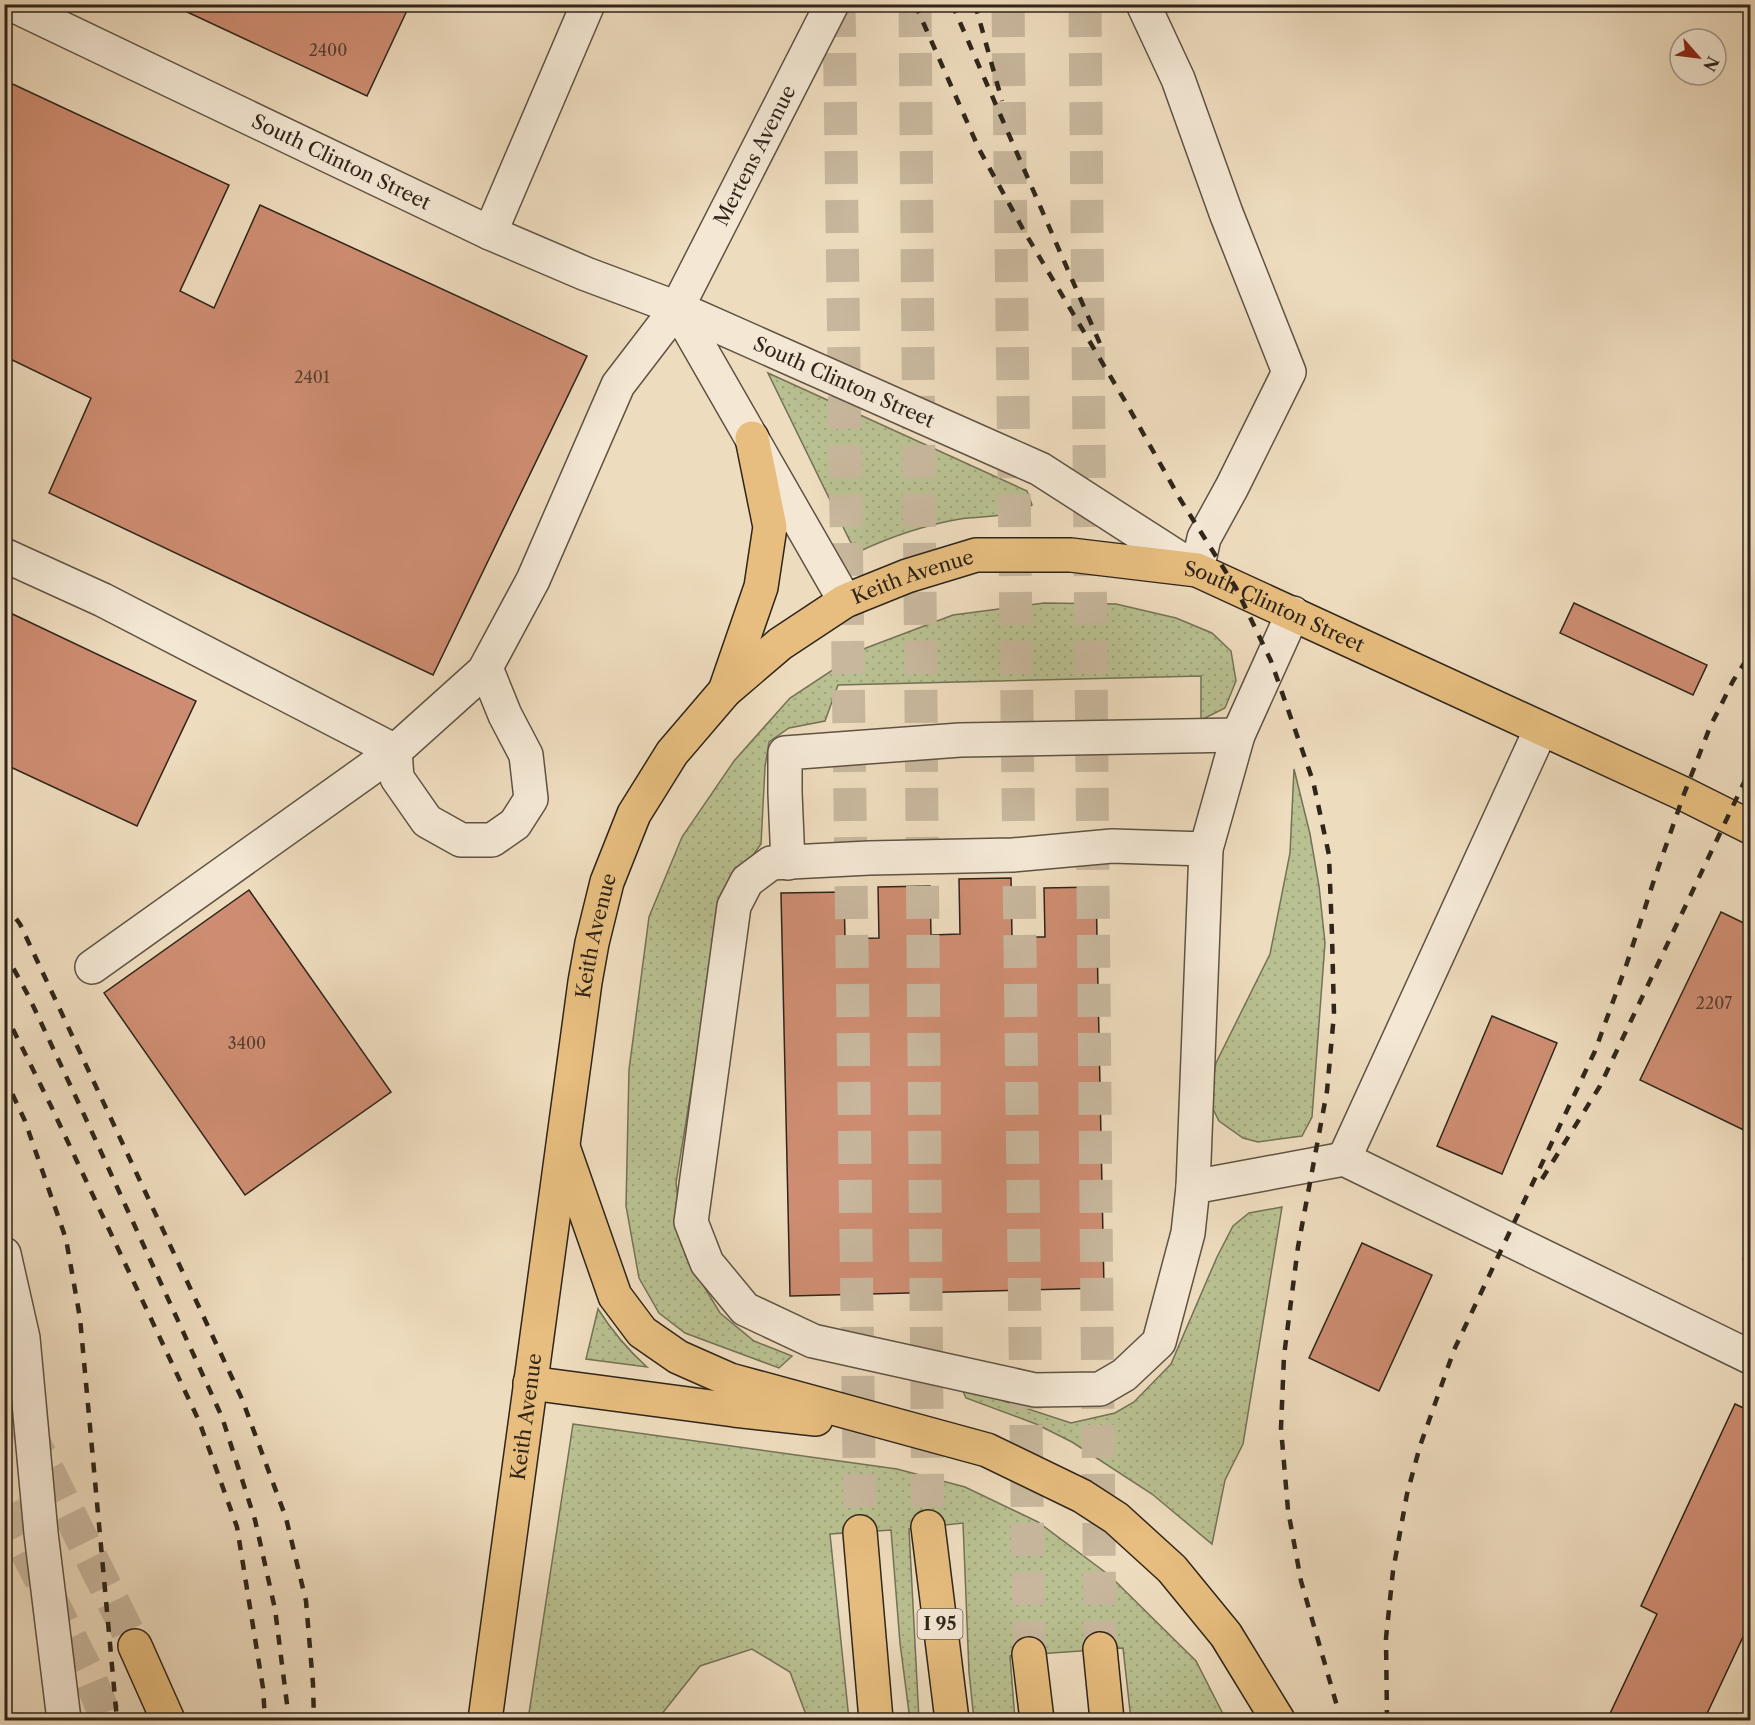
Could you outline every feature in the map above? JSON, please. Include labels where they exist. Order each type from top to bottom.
[{"type":"main road","points":[[725,691],[761,587],[770,526],[752,438]]},
{"type":"main road","name":"Keith Avenue","points":[[485,1720],[585,982],[592,943],[608,882],[634,814],[672,753],[725,691],[780,644],[845,601],[907,576],[976,555],[1071,555],[1197,570]]},
{"type":"main road","name":"South Clinton Street","points":[[1197,570],[1750,827]]},
{"type":"main road","points":[[563,1147],[615,1296],[642,1332],[678,1357],[730,1380],[987,1450],[1082,1496],[1116,1518],[1172,1569],[1226,1635],[1278,1720]]},
{"type":"main road","points":[[530,1383],[734,1410],[916,1429]]},
{"type":"main road","name":"I 95","points":[[928,1527],[952,1720]]},
{"type":"main road","points":[[860,1532],[876,1720]]},
{"type":"main road","points":[[135,1646],[168,1720]]},
{"type":"main road","points":[[1100,1649],[1107,1720]]},
{"type":"main road","points":[[1029,1654],[1037,1720]]},
{"type":"street","name":"South Clinton Street","points":[[11,4],[490,233],[586,274],[677,308],[1040,469],[1197,570]]},
{"type":"street","points":[[490,233],[588,4]]},
{"type":"street","name":"Mertens Avenue","points":[[92,967],[394,751],[484,671],[533,580],[618,385],[677,308],[832,4]]},
{"type":"street","points":[[1143,4],[1178,79],[1226,213],[1289,372],[1232,488],[1204,538],[1197,570]]},
{"type":"street","points":[[677,308],[845,601]]},
{"type":"street","points":[[4,555],[103,600],[394,751],[397,778],[427,821],[461,840],[492,840],[515,824],[531,799],[526,755],[505,715],[486,668]]},
{"type":"street","points":[[1206,849],[1112,846],[1013,855],[788,862],[771,864],[747,881],[734,906],[691,1222],[706,1263],[745,1309],[813,1341],[1035,1390],[1100,1389],[1124,1375],[1159,1342],[1188,1233],[1192,1187],[1206,849],[1238,735],[1293,613]]},
{"type":"street","points":[[1344,1159],[1541,729]]},
{"type":"street","points":[[788,862],[785,753],[960,740],[1238,735]]},
{"type":"street","points":[[1192,1187],[1344,1159],[1750,1357]]},
{"type":"street","points":[[4,1254],[22,1338],[41,1533],[64,1720]]},
{"type":"green space","points":[[768,373],[1027,491],[1032,505],[1016,512],[997,516],[960,519],[921,528],[858,552],[850,541]]},
{"type":"green space","points":[[1044,603],[1116,604],[1176,618],[1212,633],[1231,651],[1236,681],[1225,708],[1201,720],[1201,676],[838,685],[825,721],[789,728],[769,742],[765,767],[761,844],[733,883],[721,908],[676,1183],[685,1255],[720,1313],[754,1341],[792,1356],[779,1368],[685,1333],[659,1313],[639,1278],[626,1206],[629,1070],[649,917],[682,837],[734,761],[790,698],[866,648],[953,615]]},
{"type":"green space","points":[[1294,769],[1310,834],[1319,886],[1325,943],[1312,1117],[1302,1136],[1258,1142],[1243,1138],[1219,1121],[1212,1107],[1210,1092],[1216,1063],[1270,954],[1290,853]]},
{"type":"green space","points":[[1282,1207],[1243,1444],[1225,1480],[1212,1544],[1152,1494],[1072,1442],[1036,1424],[966,1398],[961,1387],[1071,1423],[1115,1413],[1134,1402],[1171,1364],[1217,1257],[1233,1226],[1249,1213]]},
{"type":"green space","points":[[598,1309],[621,1340],[647,1367],[586,1359]]},
{"type":"green space","points":[[573,1424],[897,1469],[965,1487],[1038,1522],[1109,1575],[1196,1661],[1226,1720],[1131,1720],[1123,1648],[1010,1656],[1015,1720],[974,1720],[969,1672],[963,1523],[909,1529],[919,1720],[910,1720],[900,1643],[891,1530],[830,1534],[849,1720],[808,1720],[790,1672],[752,1649],[700,1666],[657,1720],[528,1720]]},
{"type":"building","points":[[170,4],[410,4],[367,96]]},
{"type":"building","points":[[4,80],[229,185],[180,291],[214,308],[260,205],[587,356],[433,675],[49,493],[91,398],[4,356]]},
{"type":"building","points":[[1574,603],[1707,665],[1693,695],[1560,633]]},
{"type":"building","points":[[4,610],[196,701],[137,826],[4,764]]},
{"type":"building","points":[[1011,878],[1012,937],[1045,937],[1044,888],[1096,887],[1104,1288],[790,1296],[781,893],[844,892],[845,939],[879,938],[878,887],[930,886],[931,935],[960,934],[959,879]]},
{"type":"building","points":[[249,890],[391,1092],[245,1195],[104,993]]},
{"type":"building","points":[[1721,912],[1750,926],[1750,1133],[1640,1080]]},
{"type":"building","points":[[1492,1016],[1557,1043],[1502,1174],[1437,1146]]},
{"type":"building","points":[[1362,1243],[1432,1275],[1379,1391],[1309,1358]]},
{"type":"building","points":[[1750,1243],[1750,1262],[1743,1259]]},
{"type":"building","points":[[1735,1404],[1750,1411],[1750,1622],[1704,1720],[1607,1720],[1657,1614],[1641,1606]]},
{"type":"tunnel","points":[[839,4],[860,1532]]},
{"type":"tunnel","points":[[915,4],[928,1527]]},
{"type":"tunnel","points":[[1008,4],[1029,1654]]},
{"type":"tunnel","points":[[1085,4],[1100,1649]]},
{"type":"tunnel","points":[[4,1382],[135,1646]]},
{"type":"tunnel","points":[[4,1507],[88,1673],[107,1720]]},
{"type":"railway","points":[[915,4],[979,149],[1024,231],[1180,499],[1236,588],[1271,661],[1313,781],[1329,855],[1334,1014],[1327,1091],[1298,1247],[1284,1356],[1281,1428],[1288,1510],[1301,1581],[1341,1720]]},
{"type":"railway","points":[[952,4],[1101,346]]},
{"type":"railway","points":[[975,4],[1002,101]]},
{"type":"railway","points":[[1387,1720],[1386,1638],[1393,1571],[1407,1494],[1420,1446],[1454,1350],[1595,1051],[1684,794],[1710,727],[1733,681],[1750,654]]},
{"type":"railway","points":[[1542,1179],[1600,1086],[1750,770]]},
{"type":"railway","points":[[4,903],[20,924],[242,1399],[286,1518],[306,1601],[314,1720]]},
{"type":"railway","points":[[4,951],[29,997],[80,1106],[222,1417],[255,1520],[275,1609],[289,1720]]},
{"type":"railway","points":[[4,1011],[199,1421],[237,1527],[263,1688],[265,1720]]},
{"type":"railway","points":[[4,1076],[25,1121],[66,1239],[80,1318],[117,1720]]}]
